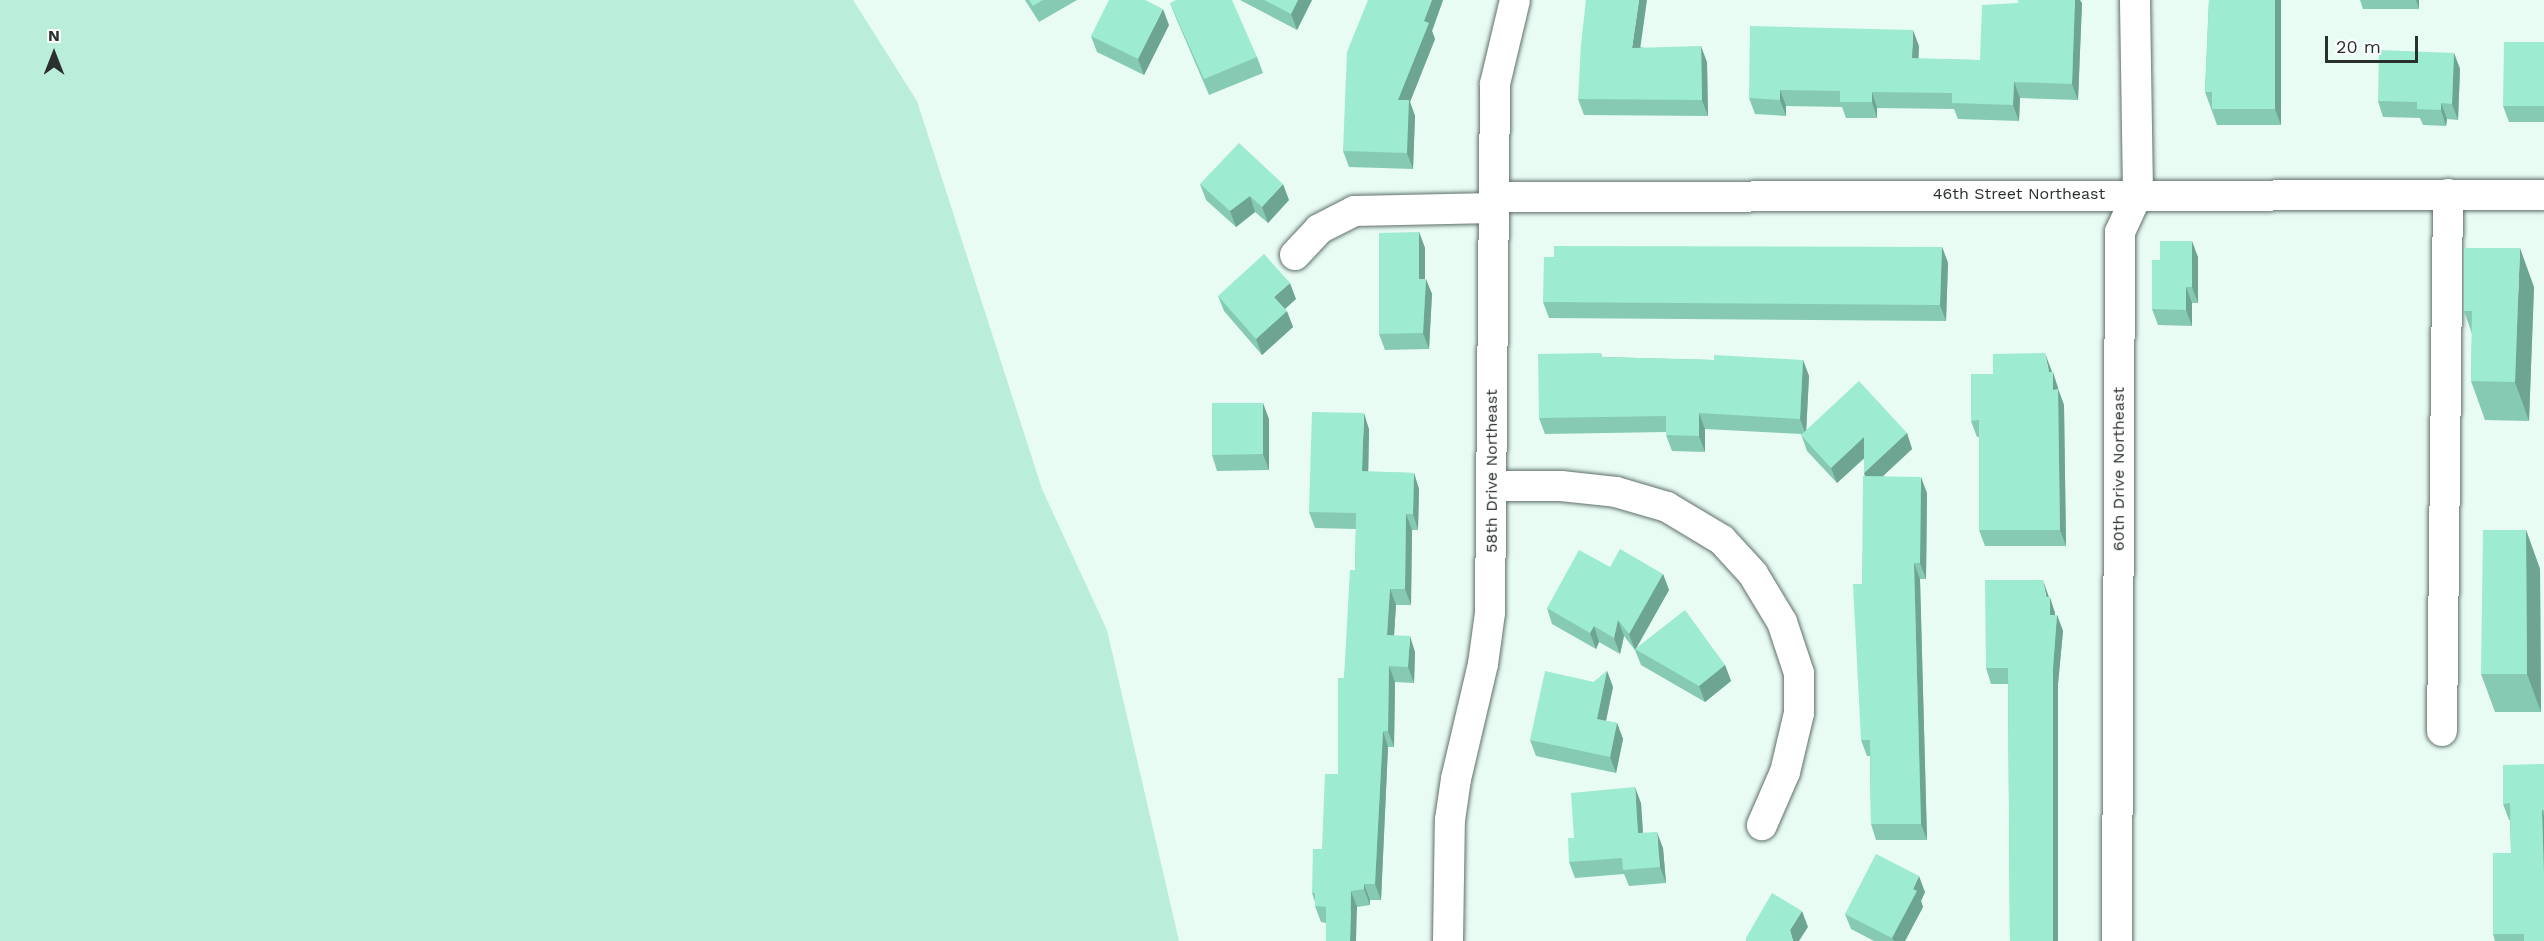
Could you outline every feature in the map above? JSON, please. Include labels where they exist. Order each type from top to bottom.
[{"type":"street","name":"58th Drive Northeast","points":[[1449,941],[1450,820],[1456,779],[1483,664],[1490,613],[1496,84],[1515,0]]},
{"type":"street","name":"60th Drive Northeast","points":[[2117,941],[2120,232],[2138,193],[2135,0]]},
{"type":"street","name":"46th Street Northeast","points":[[1295,255],[1319,229],[1354,211],[1494,203],[2138,193],[2544,195]]},
{"type":"street","points":[[2442,731],[2448,194]]},
{"type":"street","points":[[1492,486],[1562,486],[1616,492],[1667,507],[1722,540],[1753,574],[1782,622],[1799,673],[1799,713],[1785,772],[1762,825]]},
{"type":"green space","points":[[0,0],[853,0],[917,101],[1042,489],[1107,630],[1179,941],[0,941]]},
{"type":"building","points":[[1029,0],[1043,0],[1033,6]]},
{"type":"building","points":[[1109,0],[1145,0],[1163,9],[1138,59],[1091,36]]},
{"type":"building","points":[[1176,0],[1232,0],[1257,57],[1204,79],[1170,3]]},
{"type":"building","points":[[1264,0],[1298,0],[1291,14]]},
{"type":"building","points":[[1368,0],[1432,0],[1424,21],[1429,23],[1398,100],[1409,100],[1407,153],[1343,151],[1347,52]]},
{"type":"building","points":[[1586,0],[1639,0],[1632,48],[1701,46],[1702,100],[1578,99]]},
{"type":"building","points":[[2018,0],[2075,0],[2072,84],[2014,82],[2013,105],[1952,103],[1952,93],[1872,92],[1872,102],[1840,102],[1840,91],[1780,90],[1780,100],[1749,98],[1750,26],[1913,30],[1912,58],[1980,60],[1982,5],[2018,3]]},
{"type":"building","points":[[2209,0],[2275,0],[2275,109],[2212,109],[2212,92],[2205,92]]},
{"type":"building","points":[[2504,42],[2544,42],[2544,106],[2503,106]]},
{"type":"building","points":[[2379,50],[2454,53],[2452,104],[2441,103],[2441,110],[2417,109],[2417,102],[2378,101]]},
{"type":"building","points":[[1239,143],[1283,184],[1262,207],[1250,196],[1230,211],[1200,184]]},
{"type":"building","points":[[1419,232],[1419,279],[1426,279],[1423,333],[1379,334],[1379,233]]},
{"type":"building","points":[[2160,241],[2192,241],[2192,287],[2186,287],[2186,310],[2152,309],[2152,260],[2160,260]]},
{"type":"building","points":[[1554,246],[1942,247],[1940,305],[1543,302],[1544,257],[1554,257]]},
{"type":"building","points":[[2464,248],[2520,248],[2515,382],[2471,381],[2472,311],[2464,311]]},
{"type":"building","points":[[1264,254],[1290,283],[1274,297],[1287,311],[1256,339],[1218,296]]},
{"type":"building","points":[[1601,353],[1601,357],[1714,360],[1714,355],[1803,360],[1800,419],[1699,413],[1699,436],[1666,435],[1666,416],[1539,418],[1538,354]]},
{"type":"building","points":[[2045,353],[2049,372],[2053,372],[2053,390],[2058,389],[2060,530],[1979,530],[1979,420],[1971,421],[1971,374],[1993,374],[1993,354]]},
{"type":"building","points":[[1859,381],[1907,433],[1864,473],[1864,437],[1831,468],[1801,435]]},
{"type":"building","points":[[1212,403],[1263,403],[1263,454],[1212,455]]},
{"type":"building","points":[[1312,412],[1364,413],[1362,471],[1414,473],[1413,514],[1406,514],[1405,589],[1390,589],[1387,635],[1410,636],[1408,667],[1389,666],[1388,731],[1383,731],[1375,884],[1364,884],[1364,889],[1351,891],[1350,941],[1326,941],[1326,907],[1315,906],[1315,893],[1312,893],[1313,849],[1322,849],[1325,774],[1338,774],[1338,678],[1344,678],[1350,570],[1355,570],[1356,513],[1309,512]]},
{"type":"building","points":[[1863,476],[1921,477],[1920,563],[1914,563],[1921,824],[1871,824],[1870,740],[1861,740],[1853,584],[1862,584]]},
{"type":"building","points":[[2483,530],[2526,530],[2527,674],[2481,674]]},
{"type":"building","points":[[1620,549],[1663,574],[1629,634],[1618,620],[1614,638],[1594,626],[1590,633],[1547,608],[1579,550],[1610,567]]},
{"type":"building","points":[[1985,580],[2043,580],[2046,597],[2050,597],[2050,615],[2057,615],[2053,668],[2053,941],[2010,941],[2008,668],[1986,668]]},
{"type":"building","points":[[1685,610],[1725,665],[1699,686],[1635,649]]},
{"type":"building","points":[[1545,671],[1594,682],[1607,671],[1597,719],[1617,723],[1610,757],[1530,740]]},
{"type":"building","points":[[2544,764],[2544,810],[2542,810],[2544,941],[2524,941],[2524,934],[2493,934],[2493,853],[2511,853],[2510,803],[2503,804],[2503,765]]},
{"type":"building","points":[[1635,787],[1638,833],[1657,832],[1660,867],[1623,870],[1622,858],[1569,862],[1568,838],[1574,838],[1571,793]]},
{"type":"building","points":[[1876,854],[1919,876],[1913,889],[1917,891],[1892,938],[1845,914]]},
{"type":"building","points":[[1772,893],[1802,911],[1790,930],[1793,941],[1746,941],[1746,938]]}]
